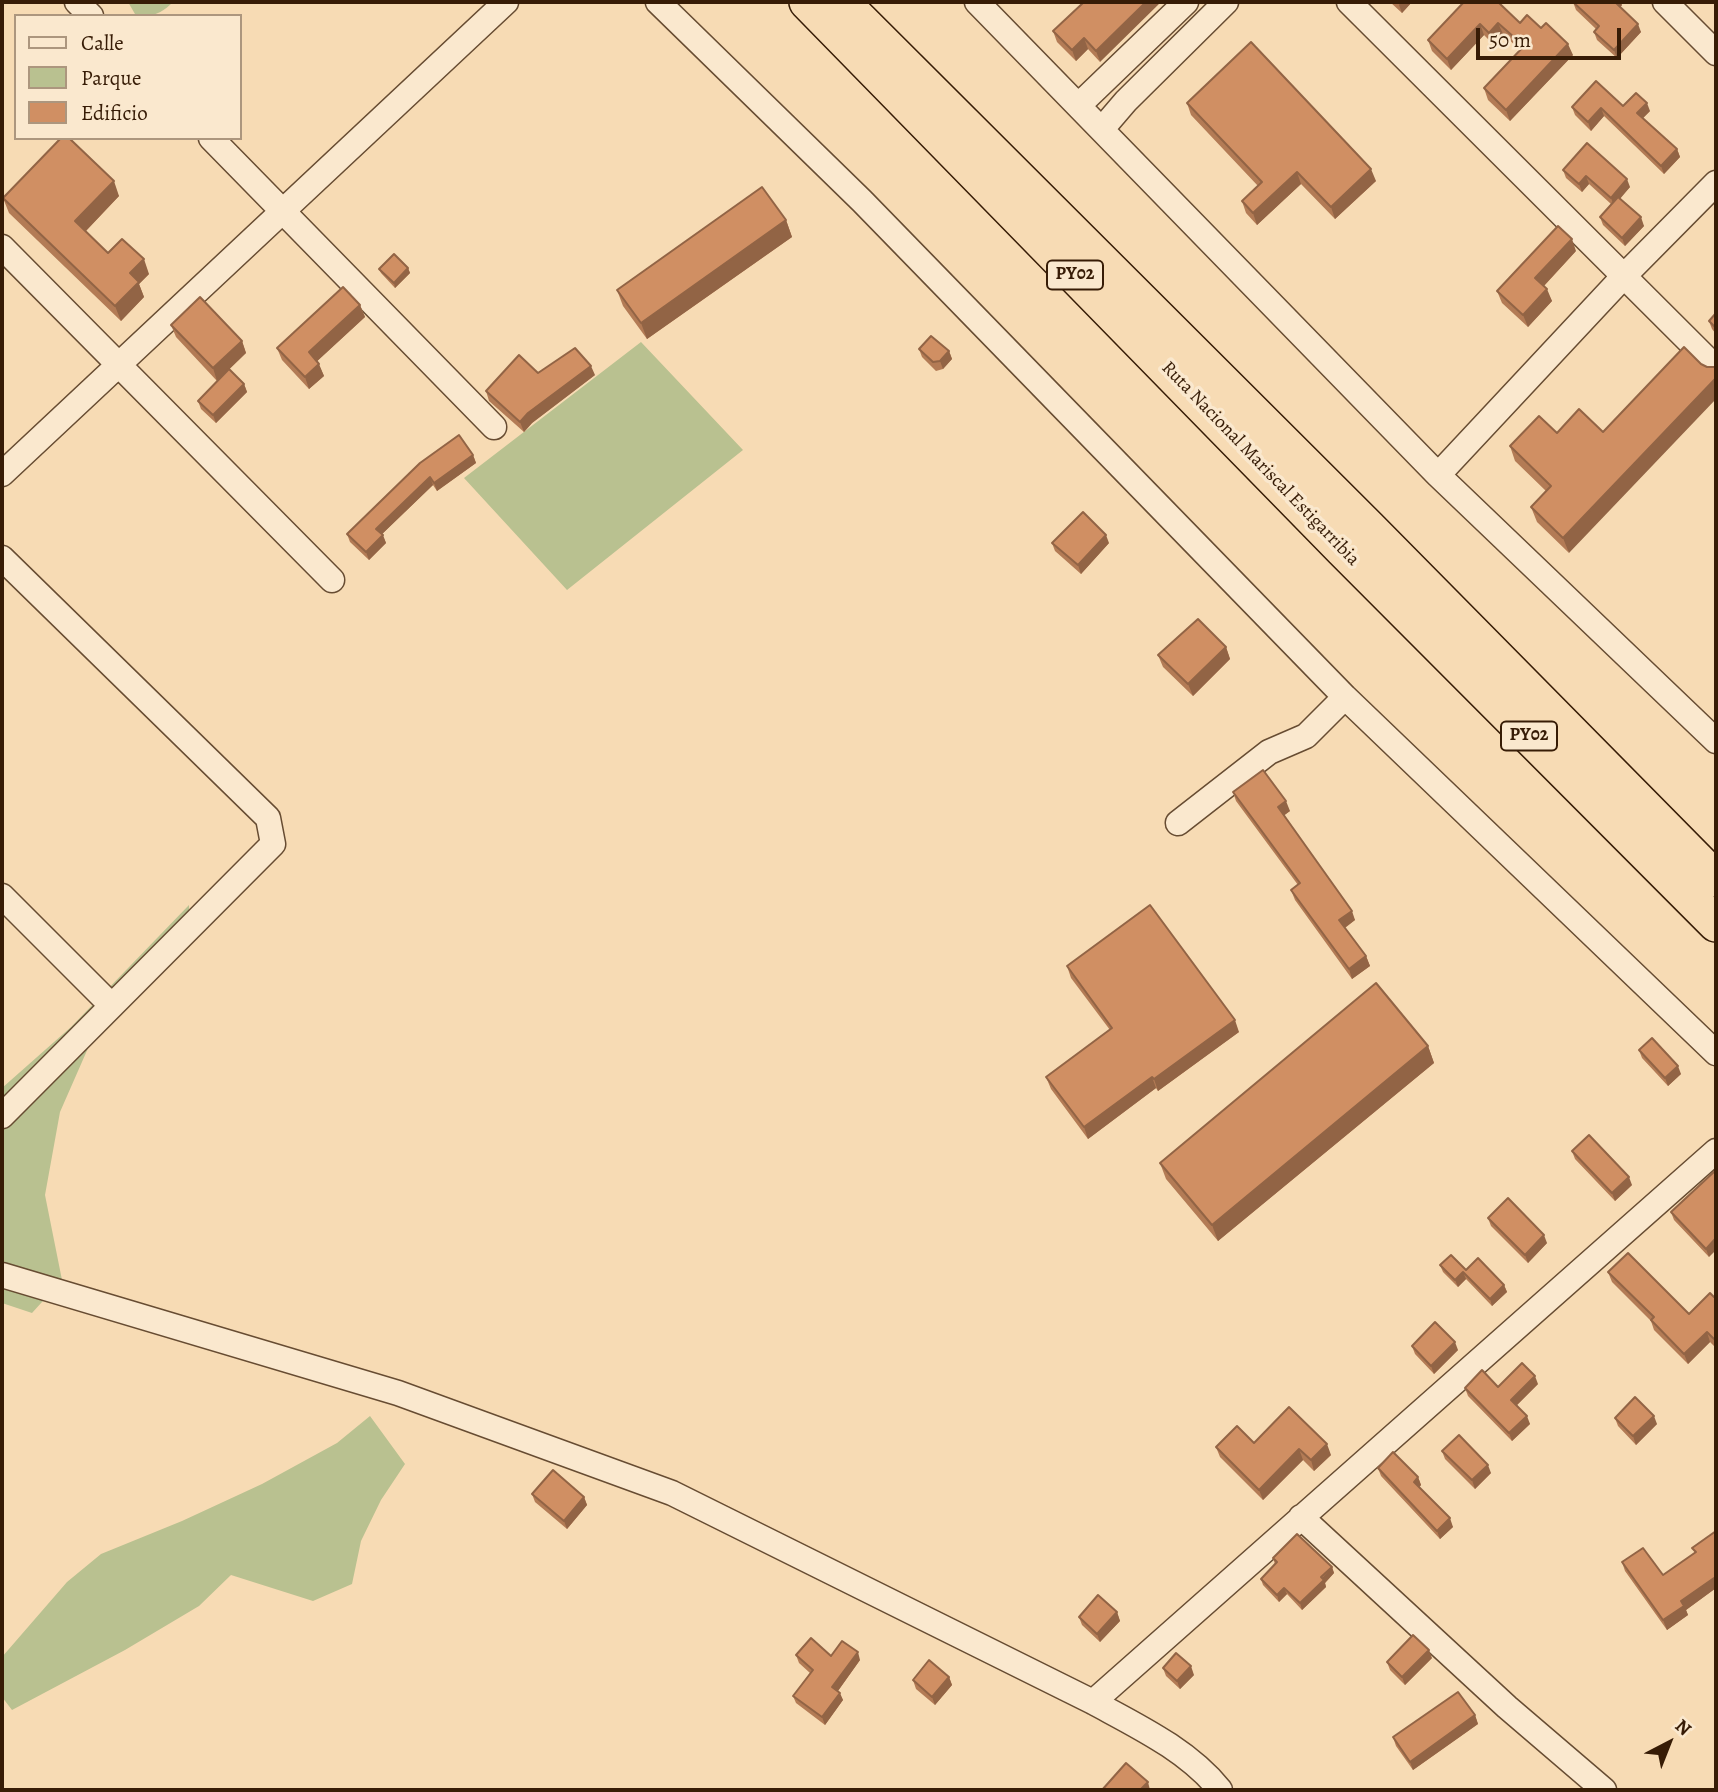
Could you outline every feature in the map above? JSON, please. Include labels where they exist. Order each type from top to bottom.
[{"type":"highway","name":"Ruta Nacional Mariscal Estigarribia","points":[[807,2],[1342,549],[1716,924]]},
{"type":"highway","name":"Ruta Nacional Mariscal Estigarribia","points":[[842,2],[1370,528],[1716,879]]},
{"type":"street","points":[[2,474],[506,2]]},
{"type":"street","points":[[658,2],[862,201],[1345,697],[1716,1053]]},
{"type":"street","points":[[977,2],[1438,475],[1716,741]]},
{"type":"street","points":[[1079,105],[1186,2]]},
{"type":"street","points":[[1102,129],[1126,101],[1226,2]]},
{"type":"street","points":[[1349,2],[1716,368]]},
{"type":"street","points":[[1665,2],[1716,53]]},
{"type":"street","points":[[213,140],[494,427]]},
{"type":"street","points":[[1438,475],[1624,276],[1716,183]]},
{"type":"street","points":[[2,247],[332,580]]},
{"type":"street","points":[[2,558],[268,818],[273,844],[2,1116]]},
{"type":"street","points":[[1178,823],[1269,752],[1306,736],[1345,697]]},
{"type":"street","points":[[2,896],[111,1005]]},
{"type":"street","points":[[1093,1702],[1716,1151]]},
{"type":"street","points":[[2,1275],[398,1393],[672,1493],[1093,1702],[1150,1733],[1185,1757],[1220,1790]]},
{"type":"street","points":[[1301,1517],[1507,1707],[1604,1790]]},
{"type":"green space","points":[[128,2],[173,2],[154,14],[135,14]]},
{"type":"green space","points":[[641,342],[743,450],[567,590],[464,478]]},
{"type":"green space","points":[[189,905],[190,946],[124,999],[96,1030],[60,1112],[45,1195],[62,1280],[32,1313],[2,1303],[2,1088],[71,1027]]},
{"type":"green space","points":[[370,1416],[405,1464],[381,1500],[361,1541],[352,1584],[313,1601],[231,1575],[199,1606],[125,1650],[12,1710],[2,1697],[2,1657],[67,1582],[101,1554],[262,1484],[337,1443]]},
{"type":"building","points":[[1084,2],[1146,2],[1096,51],[1084,38],[1072,50],[1053,31]]},
{"type":"building","points":[[1464,2],[1498,2],[1520,23],[1527,15],[1541,28],[1546,23],[1568,44],[1506,110],[1484,88],[1524,46],[1498,23],[1489,33],[1480,24],[1447,59],[1428,40]]},
{"type":"building","points":[[1573,2],[1615,2],[1638,24],[1614,50],[1594,32],[1599,26]]},
{"type":"building","points":[[1251,42],[1371,169],[1331,207],[1297,172],[1253,213],[1242,201],[1262,182],[1187,103]]},
{"type":"building","points":[[1596,81],[1623,106],[1636,93],[1647,103],[1637,113],[1677,149],[1661,166],[1601,108],[1588,122],[1572,107]]},
{"type":"building","points":[[59,140],[71,140],[114,181],[75,221],[108,253],[122,239],[144,259],[130,273],[139,282],[115,306],[3,198]]},
{"type":"building","points":[[1587,143],[1627,179],[1611,198],[1586,176],[1579,184],[1563,170]]},
{"type":"building","points":[[762,187],[786,220],[641,323],[617,290]]},
{"type":"building","points":[[1618,197],[1641,217],[1622,238],[1600,217]]},
{"type":"building","points":[[1558,226],[1572,239],[1535,278],[1547,289],[1523,315],[1497,291]]},
{"type":"building","points":[[394,254],[408,268],[394,283],[379,269]]},
{"type":"building","points":[[343,287],[360,305],[309,352],[319,364],[305,377],[277,348]]},
{"type":"building","points":[[200,297],[242,341],[213,368],[171,325]]},
{"type":"building","points":[[1716,313],[1716,328],[1709,321]]},
{"type":"building","points":[[931,336],[949,351],[940,361],[933,362],[919,349]]},
{"type":"building","points":[[1684,347],[1701,364],[1715,367],[1716,378],[1563,538],[1531,507],[1551,486],[1510,446],[1539,416],[1557,433],[1579,409],[1603,432]]},
{"type":"building","points":[[575,348],[591,366],[528,413],[520,422],[486,391],[519,355],[538,373]]},
{"type":"building","points":[[229,369],[244,384],[213,415],[198,401]]},
{"type":"building","points":[[459,435],[473,455],[434,483],[430,477],[376,529],[383,535],[366,552],[347,534],[420,463]]},
{"type":"building","points":[[1083,512],[1106,535],[1078,565],[1052,543]]},
{"type":"building","points":[[1198,619],[1226,647],[1188,684],[1158,655]]},
{"type":"building","points":[[1263,770],[1286,801],[1278,807],[1352,911],[1339,920],[1366,956],[1349,969],[1291,890],[1300,883],[1233,792]]},
{"type":"building","points":[[1150,905],[1235,1020],[1084,1127],[1046,1077],[1112,1028],[1067,966]]},
{"type":"building","points":[[1376,983],[1428,1046],[1212,1225],[1160,1163]]},
{"type":"building","points":[[1652,1038],[1678,1066],[1665,1078],[1639,1050]]},
{"type":"building","points":[[1589,1135],[1629,1177],[1612,1193],[1572,1151]]},
{"type":"building","points":[[1716,1170],[1716,1238],[1706,1249],[1671,1212]]},
{"type":"building","points":[[1508,1198],[1544,1235],[1525,1255],[1488,1218]]},
{"type":"building","points":[[1628,1253],[1689,1314],[1710,1293],[1714,1297],[1716,1295],[1714,1339],[1707,1332],[1684,1354],[1651,1320],[1654,1317],[1608,1272]]},
{"type":"building","points":[[1451,1255],[1466,1270],[1478,1258],[1504,1285],[1490,1299],[1463,1272],[1455,1280],[1440,1265]]},
{"type":"building","points":[[1435,1322],[1455,1342],[1431,1366],[1412,1346]]},
{"type":"building","points":[[1522,1363],[1535,1376],[1511,1400],[1527,1416],[1509,1433],[1465,1388],[1482,1370],[1498,1387]]},
{"type":"building","points":[[1635,1397],[1654,1416],[1633,1436],[1615,1418]]},
{"type":"building","points":[[1289,1407],[1327,1444],[1311,1460],[1299,1449],[1259,1490],[1216,1447],[1237,1426],[1254,1443]]},
{"type":"building","points":[[1459,1435],[1488,1465],[1472,1480],[1442,1451]]},
{"type":"building","points":[[1393,1452],[1418,1477],[1414,1482],[1450,1518],[1437,1531],[1378,1468]]},
{"type":"building","points":[[553,1470],[584,1497],[564,1521],[532,1494]]},
{"type":"building","points":[[1716,1531],[1716,1581],[1714,1578],[1681,1601],[1684,1606],[1663,1620],[1622,1562],[1643,1548],[1663,1575],[1696,1552],[1692,1548]]},
{"type":"building","points":[[1297,1534],[1332,1567],[1321,1577],[1324,1580],[1300,1603],[1284,1588],[1277,1595],[1261,1579],[1277,1562],[1273,1558]]},
{"type":"building","points":[[1098,1595],[1117,1612],[1097,1634],[1079,1617]]},
{"type":"building","points":[[1413,1635],[1429,1650],[1402,1677],[1387,1662]]},
{"type":"building","points":[[811,1638],[831,1656],[842,1641],[858,1652],[832,1687],[840,1693],[822,1717],[793,1696],[813,1670],[796,1655]]},
{"type":"building","points":[[1176,1653],[1191,1666],[1177,1681],[1163,1668]]},
{"type":"building","points":[[929,1660],[949,1677],[932,1697],[913,1680]]},
{"type":"building","points":[[1458,1692],[1475,1715],[1410,1762],[1393,1737]]},
{"type":"building","points":[[1126,1763],[1148,1782],[1140,1790],[1102,1790]]}]
